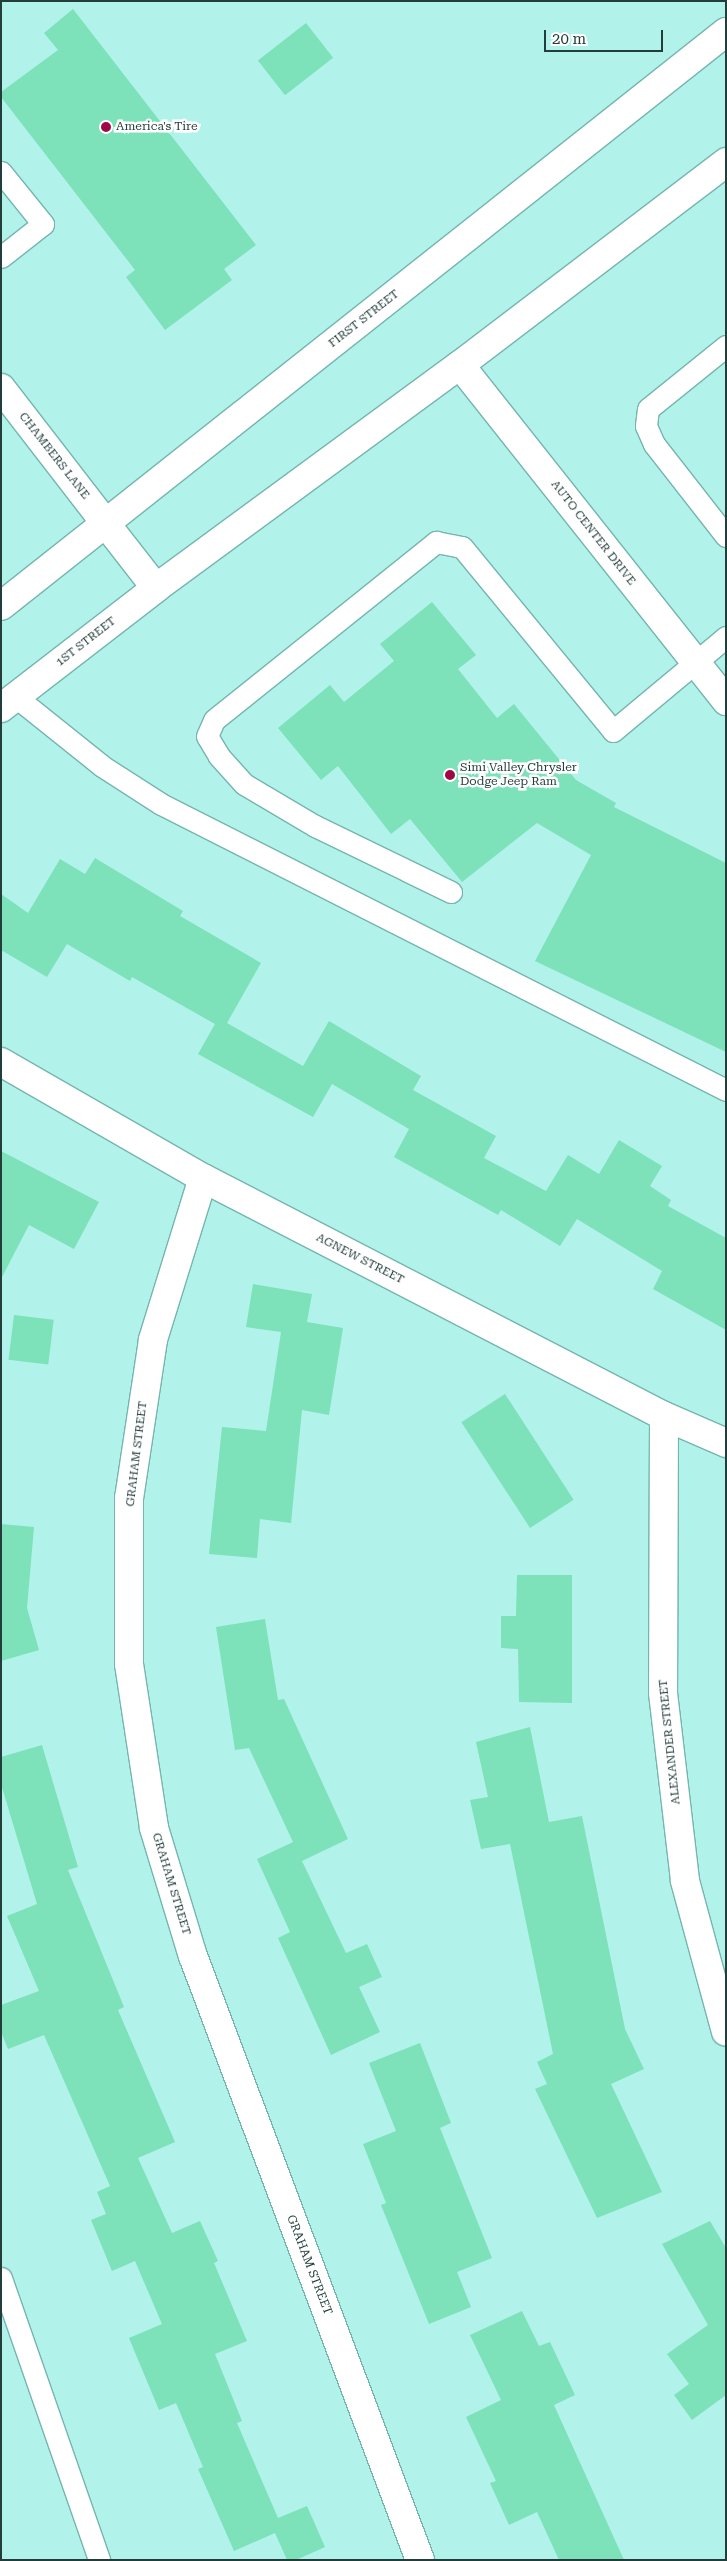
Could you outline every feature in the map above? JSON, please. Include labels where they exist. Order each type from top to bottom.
[{"type":"street","name":"FIRST STREET","points":[[1,606],[726,32]]},
{"type":"street","points":[[156,588],[460,365],[726,162]]},
{"type":"street","name":"AUTO CENTER DRIVE","points":[[460,365],[726,701]]},
{"type":"street","name":"CHAMBERS LANE","points":[[1,388],[156,588]]},
{"type":"street","name":"1ST STREET","points":[[9,702],[156,588]]},
{"type":"street","name":"AGNEW STREET","points":[[1,1062],[203,1178],[664,1416],[726,1443]]},
{"type":"street","name":"GRAHAM STREET","points":[[203,1178],[153,1340],[129,1498],[129,1664],[154,1828],[193,1956],[420,2560]]},
{"type":"street","name":"ALEXANDER STREET","points":[[664,1416],[663,1693],[685,1881],[726,2032]]},
{"type":"lane","points":[[1,172],[43,224],[1,257]]},
{"type":"lane","points":[[726,346],[648,409],[646,426],[654,444],[726,536]]},
{"type":"lane","points":[[452,892],[315,826],[244,784],[207,736],[214,720],[436,542],[462,547],[613,731],[726,637]]},
{"type":"lane","points":[[9,702],[161,804],[726,1090]]},
{"type":"lane","points":[[1,2278],[99,2560]]},
{"type":"building","points":[[73,9],[256,245],[224,269],[232,280],[165,330],[126,277],[135,270],[1,97],[1,92],[58,50],[44,33]]},
{"type":"building","points":[[306,23],[333,58],[285,95],[258,61]]},
{"type":"building","points":[[432,602],[476,655],[458,669],[497,718],[514,704],[576,780],[616,803],[614,807],[726,863],[726,1052],[535,961],[591,855],[537,823],[462,882],[410,819],[391,834],[338,766],[321,780],[278,728],[330,685],[344,702],[394,661],[380,644]]},
{"type":"building","points":[[95,858],[183,911],[180,916],[261,963],[227,1023],[303,1066],[329,1021],[421,1076],[413,1090],[496,1136],[484,1158],[546,1191],[568,1155],[599,1174],[619,1140],[662,1166],[650,1186],[671,1200],[668,1206],[726,1238],[726,1330],[653,1289],[662,1271],[577,1219],[560,1246],[501,1210],[498,1215],[394,1157],[409,1129],[332,1084],[313,1117],[198,1054],[215,1024],[132,977],[130,981],[67,944],[47,977],[1,950],[1,894],[28,913],[60,859],[85,874]]},
{"type":"building","points":[[1,1151],[99,1202],[74,1249],[29,1225],[1,1279]]},
{"type":"building","points":[[253,1284],[312,1294],[307,1322],[343,1328],[329,1415],[302,1410],[291,1523],[260,1519],[257,1558],[209,1554],[222,1427],[266,1431],[281,1332],[246,1327]]},
{"type":"building","points":[[14,1315],[54,1320],[48,1365],[9,1360]]},
{"type":"building","points":[[505,1394],[574,1500],[530,1528],[461,1422]]},
{"type":"building","points":[[1,1524],[34,1527],[27,1608],[39,1650],[1,1661]]},
{"type":"building","points":[[517,1575],[572,1575],[572,1703],[519,1702],[518,1649],[501,1648],[501,1616],[516,1616]]},
{"type":"building","points":[[265,1619],[278,1700],[284,1699],[348,1839],[302,1861],[346,1953],[367,1944],[382,1977],[359,1987],[380,2032],[331,2055],[278,1938],[290,1932],[257,1859],[293,1842],[249,1748],[235,1750],[216,1627]]},
{"type":"building","points":[[530,1727],[549,1822],[582,1816],[625,2029],[644,2069],[611,2084],[662,2192],[597,2218],[535,2089],[547,2084],[537,2062],[553,2054],[510,1844],[481,1849],[470,1800],[488,1797],[476,1742]]},
{"type":"building","points":[[42,1745],[78,1867],[68,1870],[124,2007],[118,2010],[175,2142],[138,2158],[172,2233],[200,2221],[218,2261],[214,2263],[247,2341],[215,2354],[242,2421],[237,2423],[278,2518],[307,2506],[325,2547],[296,2560],[287,2560],[275,2533],[234,2551],[198,2469],[203,2467],[176,2403],[159,2410],[129,2338],[162,2324],[135,2261],[112,2271],[91,2220],[106,2214],[97,2192],[110,2186],[44,2035],[8,2049],[1,2032],[1,2005],[39,1991],[7,1916],[37,1904],[1,1784],[1,1757]]},
{"type":"building","points":[[420,2043],[451,2123],[440,2128],[492,2258],[457,2272],[471,2307],[429,2324],[381,2205],[386,2203],[363,2144],[396,2131],[369,2063]]},
{"type":"building","points":[[710,2221],[726,2248],[726,2395],[692,2420],[674,2395],[689,2384],[667,2354],[708,2325],[662,2244]]},
{"type":"building","points":[[522,2311],[539,2346],[550,2342],[575,2395],[554,2405],[624,2560],[559,2560],[537,2512],[509,2525],[490,2483],[496,2481],[466,2417],[501,2400],[470,2335]]},
{"type":"place","name":"America's Tire","points":[[106,127]]},
{"type":"place","name":"Simi Valley Chrysler Dodge Jeep Ram","points":[[450,775]]}]
